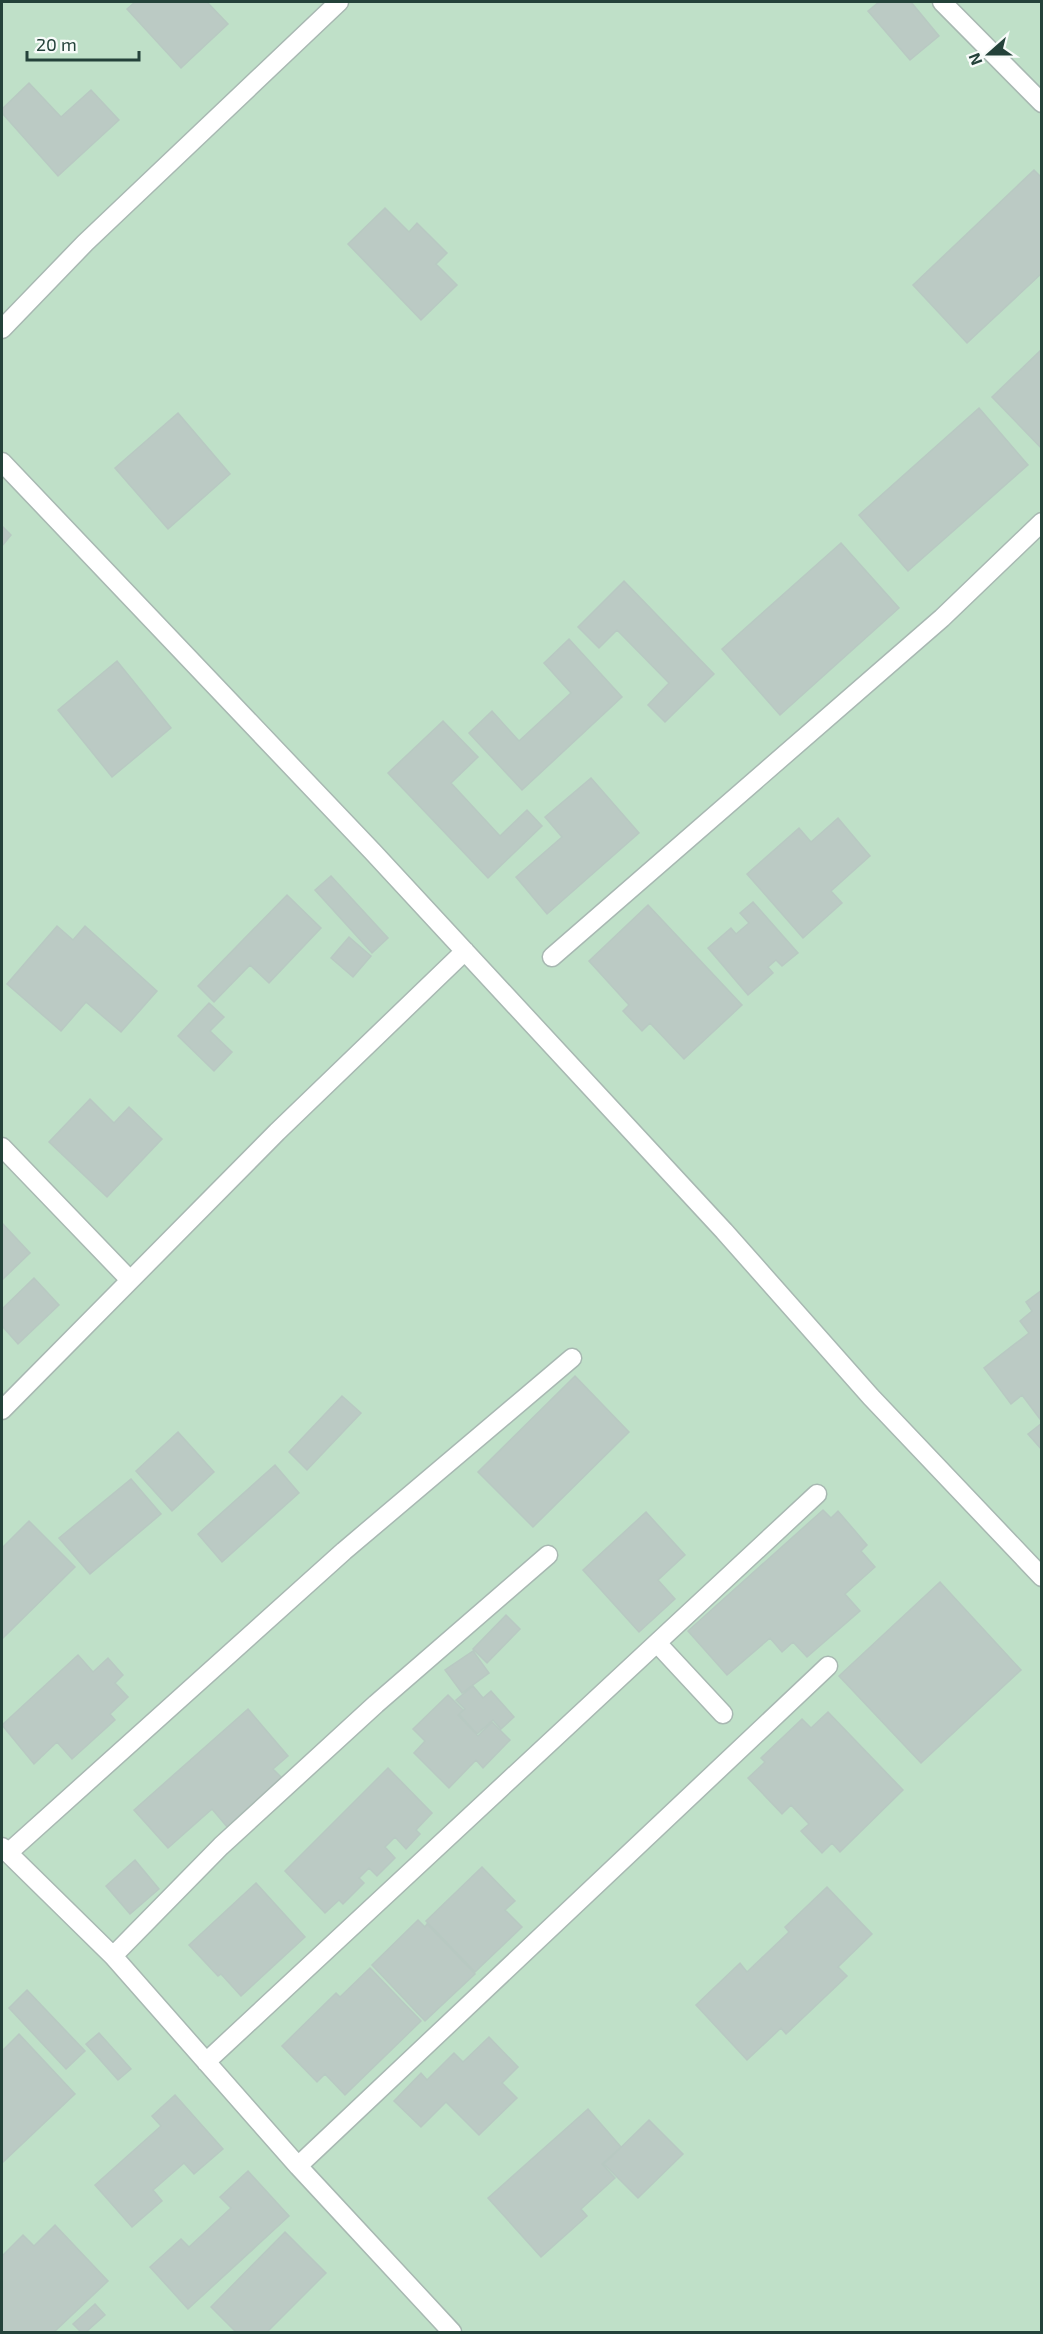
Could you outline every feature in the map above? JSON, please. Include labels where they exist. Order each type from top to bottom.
[{"type":"street","points":[[2,329],[86,243],[339,2]]},
{"type":"street","points":[[942,2],[1041,103]]},
{"type":"street","points":[[2,462],[465,951],[724,1231],[871,1397],[1041,1577]]},
{"type":"street","points":[[552,957],[942,618],[1041,522]]},
{"type":"street","points":[[2,1410],[277,1132],[465,951]]},
{"type":"street","points":[[2,1147],[130,1281]]},
{"type":"street","points":[[452,2332],[298,2166],[112,1956],[5,1850],[344,1551],[572,1358]]},
{"type":"street","points":[[206,2062],[817,1494]]},
{"type":"street","points":[[112,1956],[238,1830],[376,1704],[548,1555]]},
{"type":"street","points":[[657,1642],[723,1714]]},
{"type":"street","points":[[298,2166],[828,1666]]},
{"type":"green space","points":[[2,2],[1041,2],[1041,2332],[2,2332]]},
{"type":"building","points":[[135,2],[207,2],[228,24],[181,68],[127,9]]},
{"type":"building","points":[[879,2],[911,2],[939,36],[910,60],[868,11]]},
{"type":"building","points":[[29,83],[61,117],[91,90],[119,120],[58,176],[2,113],[2,109]]},
{"type":"building","points":[[1034,170],[1042,178],[1042,273],[967,343],[913,285]]},
{"type":"building","points":[[385,208],[409,232],[417,223],[447,253],[436,264],[457,285],[421,320],[348,244]]},
{"type":"building","points":[[1042,349],[1042,449],[992,397]]},
{"type":"building","points":[[979,408],[1028,465],[908,571],[859,515]]},
{"type":"building","points":[[178,413],[230,474],[168,529],[115,468]]},
{"type":"building","points":[[2,526],[11,535],[2,546]]},
{"type":"building","points":[[841,543],[899,608],[780,715],[722,649]]},
{"type":"building","points":[[624,581],[714,674],[665,722],[648,705],[669,683],[617,630],[599,648],[578,627]]},
{"type":"building","points":[[569,639],[622,697],[522,790],[469,733],[492,711],[519,741],[571,693],[544,663]]},
{"type":"building","points":[[117,661],[171,728],[112,777],[58,710]]},
{"type":"building","points":[[443,721],[478,757],[451,783],[500,836],[527,810],[542,826],[488,878],[388,773]]},
{"type":"building","points":[[591,778],[639,833],[547,914],[516,877],[562,837],[545,817]]},
{"type":"building","points":[[838,818],[870,856],[831,891],[842,903],[803,938],[747,874],[799,828],[811,842]]},
{"type":"building","points":[[331,876],[388,938],[372,953],[315,890]]},
{"type":"building","points":[[287,895],[321,928],[269,983],[250,965],[214,1002],[198,986]]},
{"type":"building","points":[[753,902],[798,953],[782,966],[776,960],[768,967],[773,973],[748,995],[708,948],[731,928],[736,934],[749,923],[740,913]]},
{"type":"building","points":[[648,905],[742,1005],[684,1059],[650,1023],[642,1031],[623,1011],[629,1005],[589,961]]},
{"type":"building","points":[[57,926],[73,940],[85,926],[157,991],[121,1032],[86,1002],[61,1031],[7,984]]},
{"type":"building","points":[[349,937],[371,956],[353,977],[331,958]]},
{"type":"building","points":[[209,1003],[224,1017],[210,1031],[232,1052],[214,1071],[178,1036]]},
{"type":"building","points":[[90,1099],[114,1123],[129,1107],[162,1139],[107,1197],[49,1142]]},
{"type":"building","points":[[2,1223],[30,1253],[3,1279],[2,1277]]},
{"type":"building","points":[[34,1278],[59,1305],[18,1344],[2,1326],[2,1309]]},
{"type":"building","points":[[1042,1290],[1042,1418],[1040,1419],[1022,1395],[1011,1404],[984,1368],[1029,1333],[1020,1321],[1032,1311],[1026,1302]]},
{"type":"building","points":[[575,1376],[629,1432],[533,1527],[478,1472]]},
{"type":"building","points":[[342,1396],[361,1413],[307,1470],[289,1452]]},
{"type":"building","points":[[1042,1423],[1042,1450],[1028,1434]]},
{"type":"building","points":[[178,1432],[214,1472],[172,1511],[136,1471]]},
{"type":"building","points":[[275,1465],[299,1493],[222,1562],[198,1534]]},
{"type":"building","points":[[131,1479],[161,1514],[90,1574],[59,1538]]},
{"type":"building","points":[[823,1510],[831,1518],[838,1511],[867,1545],[861,1551],[875,1567],[845,1594],[860,1611],[807,1657],[793,1642],[782,1652],[770,1638],[727,1675],[688,1631]]},
{"type":"building","points":[[646,1512],[685,1555],[658,1580],[675,1599],[639,1632],[583,1570]]},
{"type":"building","points":[[29,1521],[75,1567],[2,1639],[2,1548]]},
{"type":"building","points":[[940,1582],[1021,1670],[921,1763],[839,1676]]},
{"type":"building","points":[[506,1615],[520,1629],[487,1663],[473,1649]]},
{"type":"building","points":[[473,1651],[489,1673],[462,1693],[445,1670]]},
{"type":"building","points":[[78,1655],[93,1672],[108,1658],[123,1675],[115,1683],[128,1697],[110,1714],[115,1720],[72,1759],[57,1742],[34,1764],[2,1725]]},
{"type":"building","points":[[473,1686],[483,1698],[491,1691],[514,1717],[501,1729],[493,1720],[477,1734],[459,1714],[465,1709],[456,1700]]},
{"type":"building","points":[[448,1695],[463,1710],[458,1715],[478,1736],[492,1722],[510,1740],[483,1768],[476,1760],[449,1788],[414,1753],[425,1741],[413,1729]]},
{"type":"building","points":[[248,1709],[288,1756],[273,1769],[283,1779],[228,1828],[212,1809],[168,1848],[134,1810]]},
{"type":"building","points":[[828,1712],[903,1790],[840,1852],[832,1843],[822,1853],[801,1831],[809,1824],[791,1805],[782,1814],[748,1778],[765,1762],[761,1758],[802,1719],[811,1728]]},
{"type":"building","points":[[388,1768],[432,1813],[416,1830],[420,1834],[406,1849],[395,1837],[385,1847],[395,1858],[377,1876],[369,1868],[359,1878],[364,1883],[343,1904],[339,1900],[325,1913],[285,1871]]},
{"type":"building","points":[[135,1860],[159,1889],[130,1914],[106,1886]]},
{"type":"building","points":[[482,1867],[515,1901],[505,1910],[522,1927],[475,1972],[426,1921]]},
{"type":"building","points":[[256,1883],[305,1937],[241,1996],[221,1974],[218,1976],[189,1945]]},
{"type":"building","points":[[827,1887],[872,1934],[838,1967],[847,1976],[786,2034],[781,2028],[747,2060],[696,2005],[740,1963],[747,1972],[789,1932],[785,1927]]},
{"type":"building","points":[[418,1920],[425,1927],[427,1924],[475,1974],[425,2021],[372,1965]]},
{"type":"building","points":[[370,1968],[421,2021],[345,2095],[325,2074],[317,2082],[282,2046],[336,1993],[340,1997]]},
{"type":"building","points":[[27,1990],[85,2051],[66,2069],[9,2008]]},
{"type":"building","points":[[99,2033],[131,2069],[118,2080],[86,2044]]},
{"type":"building","points":[[19,2034],[75,2094],[2,2163],[2,2051]]},
{"type":"building","points":[[489,2037],[518,2067],[502,2083],[517,2098],[479,2135],[446,2102],[421,2127],[394,2101],[421,2073],[427,2080],[454,2053],[463,2062]]},
{"type":"building","points":[[175,2095],[223,2149],[194,2174],[184,2163],[153,2190],[162,2201],[132,2227],[95,2185],[161,2126],[152,2116]]},
{"type":"building","points":[[588,2109],[621,2147],[602,2164],[615,2178],[581,2209],[587,2216],[541,2257],[488,2198]]},
{"type":"building","points":[[649,2120],[683,2154],[638,2198],[604,2164]]},
{"type":"building","points":[[248,2171],[289,2216],[188,2309],[150,2267],[181,2239],[189,2247],[231,2208],[220,2197]]},
{"type":"building","points":[[55,2225],[108,2281],[54,2332],[2,2332],[2,2256],[23,2235],[34,2246]]},
{"type":"building","points":[[285,2232],[326,2273],[267,2332],[236,2332],[211,2307]]},
{"type":"building","points":[[95,2304],[105,2315],[86,2332],[81,2332],[73,2324]]}]
